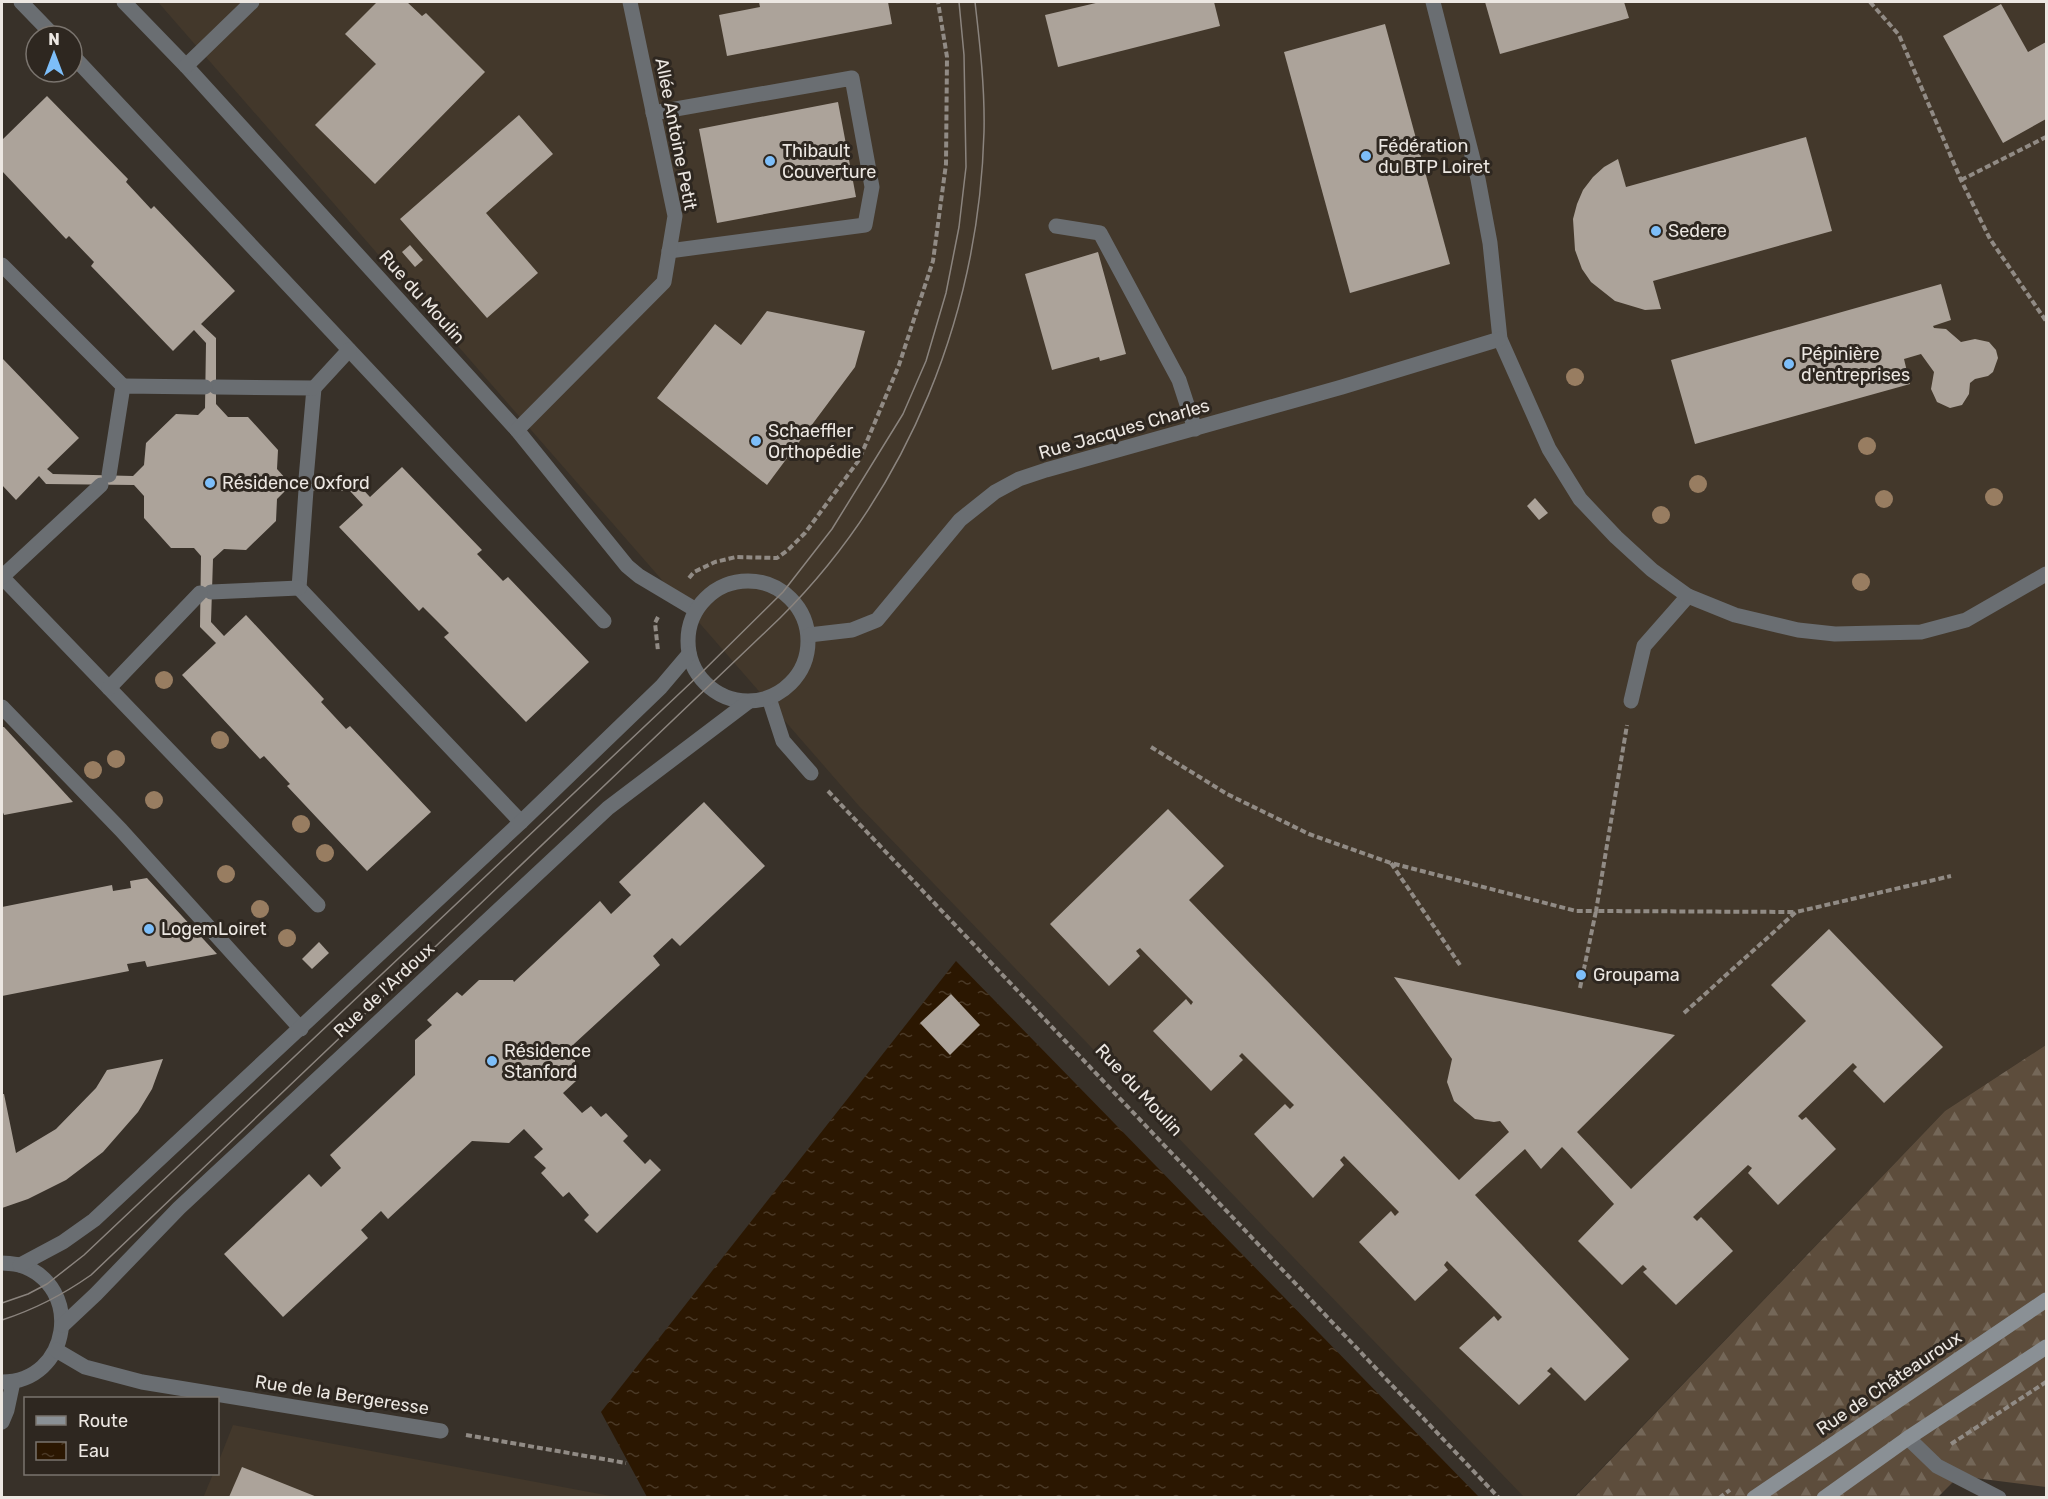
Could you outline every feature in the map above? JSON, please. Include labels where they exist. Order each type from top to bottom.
[{"type":"street","points":[[21,2],[42,24]]},
{"type":"street","name":"Rue du Moulin","points":[[124,2],[186,66],[517,430],[627,566],[639,576],[675,595],[696,610]]},
{"type":"street","points":[[186,66],[252,2]]},
{"type":"street","name":"Allée Antoine Petit","points":[[517,430],[664,282],[675,216],[630,2]]},
{"type":"street","points":[[1433,2],[1478,179],[1490,243],[1500,339],[1549,449],[1580,499],[1616,537],[1652,570],[1688,596],[1735,615],[1798,630],[1835,634],[1921,632],[1966,620],[2046,574]]},
{"type":"street","points":[[84,68],[604,621]]},
{"type":"street","points":[[653,113],[852,78],[872,187],[865,225],[669,251]]},
{"type":"street","points":[[1056,226],[1100,233],[1179,380],[1195,429]]},
{"type":"street","points":[[2,265],[123,386],[314,388]]},
{"type":"street","name":"Rue Jacques Charles","points":[[809,635],[852,630],[877,620],[960,520],[995,492],[1019,479],[1342,387],[1500,339]]},
{"type":"street","points":[[349,350],[314,388],[300,588],[521,822]]},
{"type":"street","points":[[123,386],[105,480],[2,577],[318,905]]},
{"type":"street","points":[[746,581],[765,583],[783,592],[795,603],[807,623],[809,635],[804,667],[795,680],[783,691],[769,698],[748,702],[720,695],[707,686],[693,666],[689,654],[690,624],[696,610],[709,595],[726,585],[746,581]]},
{"type":"street","points":[[109,688],[206,592],[300,588]]},
{"type":"street","points":[[1631,700],[1644,646],[1688,596]]},
{"type":"street","name":"Rue de l'Ardoux","points":[[20,1266],[63,1242],[94,1220],[521,822],[661,687],[689,654]]},
{"type":"street","points":[[769,698],[783,741],[811,773]]},
{"type":"street","name":"Rue de l'Ardoux","points":[[63,1325],[96,1294],[178,1208],[608,808],[748,702]]},
{"type":"street","points":[[2,707],[121,830],[301,1029]]},
{"type":"street","points":[[2,1263],[20,1266],[40,1276],[54,1292],[60,1306],[63,1325],[56,1350],[46,1365],[30,1377],[7,1382],[7,1410],[2,1422]]},
{"type":"street","name":"Rue de Châteauroux","points":[[1754,1497],[2046,1300]]},
{"type":"street","points":[[1824,1497],[1908,1438],[2046,1347]]},
{"type":"street","name":"Rue de la Bergeresse","points":[[56,1350],[86,1367],[142,1382],[441,1431]]},
{"type":"street","points":[[1908,1438],[1937,1466],[1999,1497]]},
{"type":"path","points":[[675,595],[694,572],[716,562],[736,556],[777,558],[788,550],[805,533],[859,460],[899,365],[933,261],[946,164],[946,57],[938,2]]},
{"type":"path","points":[[1870,2],[1899,35],[1961,180],[1990,239],[2046,321]]},
{"type":"path","points":[[1961,180],[2046,137]]},
{"type":"path","points":[[688,571],[694,572]]},
{"type":"path","points":[[655,657],[658,651],[655,623],[657,619]]},
{"type":"path","points":[[1580,988],[1596,911],[1631,700]]},
{"type":"path","points":[[1151,747],[1227,794],[1309,834],[1391,863],[1576,911],[1796,912],[1951,876]]},
{"type":"path","name":"Rue du Moulin","points":[[811,773],[1499,1497]]},
{"type":"path","points":[[1391,863],[1460,965]]},
{"type":"path","points":[[1684,1013],[1796,912]]},
{"type":"path","points":[[1978,1427],[2046,1382]]},
{"type":"path","name":"Rue de la Bergeresse","points":[[441,1431],[626,1463]]},
{"type":"shaded area","points":[[158,2],[2046,2],[2046,1045],[1945,1111],[1574,1497],[1524,1497],[859,806]]},
{"type":"shaded area","points":[[233,1425],[616,1497],[203,1498],[213,1475],[219,1475],[219,1460]]},
{"type":"green space","points":[[2046,1045],[2046,1487],[1959,1476],[1938,1497],[1574,1498],[1945,1111]]},
{"type":"water","points":[[956,961],[1479,1497],[647,1497],[601,1412]]},
{"type":"building","points":[[377,2],[407,2],[422,16],[426,13],[485,72],[375,184],[315,125],[376,64],[345,34]]},
{"type":"building","points":[[759,2],[888,2],[892,24],[727,56],[719,15],[760,7]]},
{"type":"building","points":[[1100,2],[1214,2],[1220,26],[1058,67],[1045,15]]},
{"type":"building","points":[[1485,2],[1624,2],[1629,18],[1500,54]]},
{"type":"building","points":[[2001,4],[2028,52],[2046,42],[2046,119],[2003,143],[1943,36]]},
{"type":"building","points":[[1385,24],[1450,264],[1350,293],[1284,52]]},
{"type":"building","points":[[47,96],[128,179],[126,182],[151,209],[154,206],[235,291],[201,324],[216,338],[216,404],[228,417],[248,417],[278,450],[277,469],[286,479],[355,481],[370,497],[402,467],[482,550],[477,554],[503,581],[508,577],[589,662],[526,722],[444,637],[449,633],[423,607],[419,611],[339,527],[363,505],[350,491],[286,490],[277,499],[276,521],[246,550],[224,549],[213,559],[211,622],[224,636],[246,615],[324,699],[321,702],[346,729],[350,726],[431,812],[367,871],[287,786],[290,784],[264,756],[260,759],[182,675],[216,643],[200,627],[201,556],[194,548],[171,548],[144,518],[144,496],[134,485],[46,484],[39,476],[16,500],[2,485],[2,358],[79,438],[47,469],[53,474],[133,476],[144,465],[146,443],[176,414],[198,415],[205,408],[206,343],[194,330],[173,351],[91,266],[94,262],[69,236],[66,239],[2,171],[2,140]]},
{"type":"building","name":"Thibault Couverture","points":[[838,102],[856,197],[717,223],[699,129]]},
{"type":"building","points":[[519,115],[553,154],[486,213],[538,273],[487,318],[400,219]]},
{"type":"building","points":[[1806,137],[1832,231],[1653,281],[1661,309],[1645,310],[1615,301],[1591,282],[1582,269],[1575,250],[1573,219],[1583,190],[1604,167],[1618,159],[1626,187]]},
{"type":"building","points":[[410,245],[423,260],[415,267],[402,252]]},
{"type":"building","points":[[1098,252],[1126,354],[1100,361],[1099,357],[1052,370],[1025,274]]},
{"type":"building","name":"Pépinière d'entreprises","points":[[1941,284],[1951,320],[1933,326],[1934,328],[1946,329],[1961,342],[1975,339],[1989,342],[1996,350],[1998,358],[1993,372],[1970,383],[1969,394],[1962,405],[1950,408],[1937,402],[1931,389],[1934,372],[1921,354],[1904,359],[1910,384],[1695,444],[1671,360]]},
{"type":"building","name":"Schaeffler Orthopédie","points":[[767,311],[865,331],[855,367],[767,485],[657,398],[715,324],[741,345]]},
{"type":"building","points":[[1535,498],[1548,513],[1539,520],[1527,506]]},
{"type":"building","points":[[2,727],[73,802],[4,815],[2,810]]},
{"type":"building","points":[[704,802],[765,866],[680,946],[672,938],[653,956],[660,965],[574,1044],[576,1081],[563,1093],[582,1113],[591,1106],[601,1117],[606,1113],[628,1136],[623,1141],[645,1164],[650,1159],[661,1170],[597,1233],[584,1220],[589,1215],[569,1192],[563,1197],[541,1173],[546,1168],[534,1157],[543,1149],[524,1129],[509,1143],[472,1141],[388,1219],[381,1211],[361,1230],[368,1238],[283,1317],[224,1254],[309,1174],[321,1187],[341,1168],[330,1155],[415,1075],[415,1040],[432,1025],[427,1020],[457,992],[462,996],[479,980],[513,980],[514,982],[600,901],[611,914],[631,895],[619,882]]},
{"type":"building","points":[[1168,809],[1224,866],[1189,900],[1459,1180],[1509,1132],[1500,1121],[1475,1119],[1454,1101],[1447,1082],[1452,1059],[1394,977],[1675,1035],[1577,1132],[1631,1189],[1806,1021],[1771,985],[1829,929],[1943,1047],[1884,1103],[1853,1071],[1857,1067],[1853,1063],[1798,1116],[1802,1120],[1806,1117],[1836,1149],[1778,1205],[1748,1173],[1752,1168],[1748,1165],[1693,1217],[1697,1221],[1701,1217],[1733,1251],[1676,1305],[1643,1272],[1647,1269],[1643,1265],[1622,1285],[1578,1241],[1614,1204],[1565,1150],[1562,1147],[1541,1169],[1525,1149],[1475,1195],[1629,1359],[1585,1401],[1551,1367],[1547,1371],[1551,1374],[1519,1405],[1459,1348],[1494,1316],[1498,1321],[1502,1317],[1447,1261],[1444,1265],[1448,1270],[1415,1301],[1359,1242],[1391,1211],[1395,1216],[1399,1212],[1344,1156],[1340,1160],[1344,1165],[1313,1198],[1254,1134],[1285,1104],[1290,1109],[1294,1105],[1242,1053],[1239,1056],[1243,1060],[1211,1091],[1153,1031],[1186,999],[1191,1005],[1193,1002],[1140,948],[1136,951],[1140,956],[1109,986],[1050,924]]},
{"type":"building","points":[[147,878],[217,954],[147,967],[145,961],[127,964],[129,971],[2,996],[2,907],[112,885],[113,891],[131,888],[130,881]]},
{"type":"building","points":[[319,942],[329,953],[312,969],[302,959]]},
{"type":"building","points":[[951,994],[980,1025],[950,1055],[920,1023]]},
{"type":"building","points":[[163,1059],[152,1089],[138,1112],[103,1152],[66,1180],[28,1199],[2,1208],[2,1094],[4,1094],[16,1153],[56,1129],[96,1088],[107,1070]]},
{"type":"building","points":[[242,1467],[317,1497],[229,1497]]},
{"type":"tram line","points":[[2,1303],[28,1294],[47,1284],[84,1255],[698,676],[783,592],[832,529],[903,414],[926,361],[946,293],[959,227],[966,167],[964,55],[959,2]]},
{"type":"tram line","points":[[2,1320],[48,1301],[91,1275],[780,618],[826,568],[866,514],[900,456],[928,395],[951,332],[968,266],[979,200],[984,132],[983,83],[975,2]]},
{"type":"place","name":"Fédération du BTP Loiret","points":[[1366,156]]},
{"type":"place","name":"Thibault Couverture","points":[[770,161]]},
{"type":"place","name":"Sedere","points":[[1656,231]]},
{"type":"place","name":"Pépinière d'entreprises","points":[[1789,364]]},
{"type":"place","name":"Schaeffler Orthopédie","points":[[756,441]]},
{"type":"place","name":"Résidence Oxford","points":[[210,483]]},
{"type":"place","name":"LogemLoiret","points":[[149,929]]},
{"type":"place","name":"Groupama","points":[[1581,975]]},
{"type":"place","name":"Résidence Stanford","points":[[492,1061]]}]
